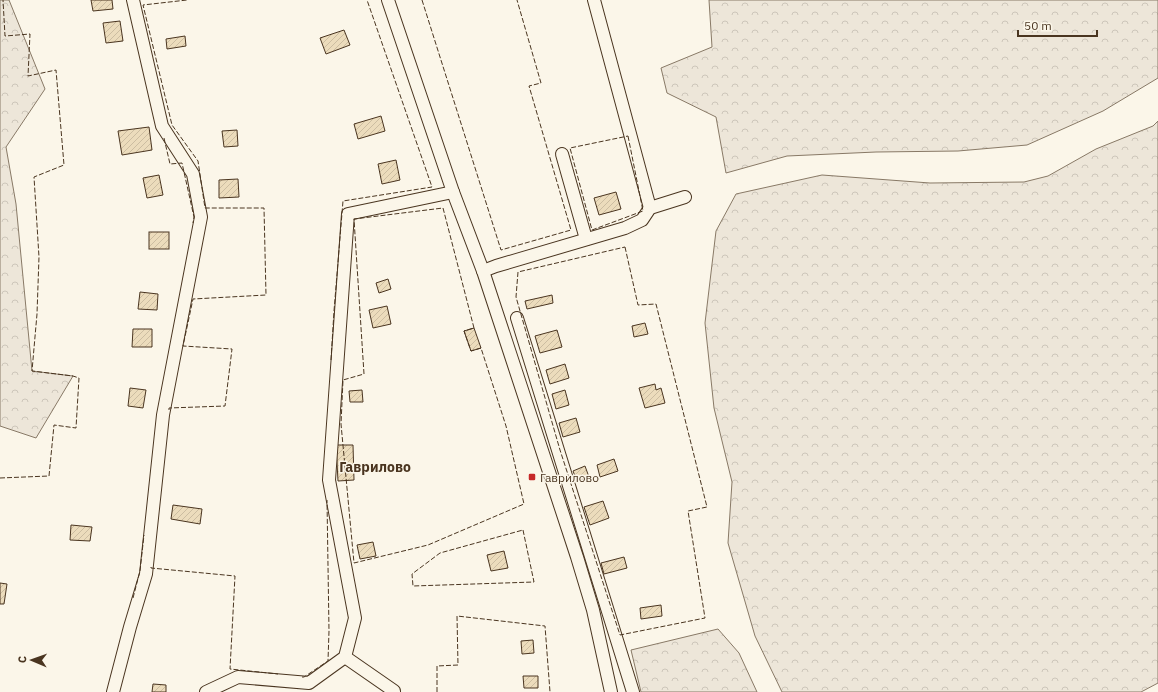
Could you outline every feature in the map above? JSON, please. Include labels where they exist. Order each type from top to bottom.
[{"type":"street","points":[[113,692],[146,574],[163,415],[201,217],[193,174],[162,126],[133,0]]},
{"type":"street","points":[[388,0],[453,192],[483,271],[577,557],[593,610],[612,692]]},
{"type":"street","points":[[594,0],[650,208]]},
{"type":"street","points":[[562,154],[586,239]]},
{"type":"street","points":[[206,692],[238,677],[309,682],[345,657],[355,618],[329,480],[348,214],[453,192]]},
{"type":"street","points":[[483,271],[625,228],[642,220],[650,208],[685,197]]},
{"type":"street","points":[[517,318],[633,692]]},
{"type":"street","points":[[345,657],[394,692]]},
{"type":"green space","points":[[0,0],[9,0],[45,89],[6,147],[16,204],[32,371],[73,376],[36,438],[0,426]]},
{"type":"green space","points":[[709,0],[1158,0],[1158,78],[1103,111],[1027,145],[958,151],[876,152],[787,156],[726,173],[716,117],[667,93],[661,68],[712,47]]},
{"type":"green space","points":[[1158,121],[1158,683],[1141,692],[782,692],[755,636],[728,543],[732,482],[714,408],[705,323],[716,231],[736,194],[822,175],[930,183],[1024,182],[1048,176],[1096,149],[1153,126]]},
{"type":"green space","points":[[718,629],[739,653],[757,692],[641,692],[631,650]]},
{"type":"building","points":[[91,0],[112,0],[113,9],[93,11]]},
{"type":"building","points":[[120,21],[123,41],[106,43],[103,23]]},
{"type":"building","points":[[344,30],[350,45],[326,54],[320,38]]},
{"type":"building","points":[[185,36],[186,46],[167,49],[166,39]]},
{"type":"building","points":[[381,116],[385,131],[358,139],[354,124]]},
{"type":"building","points":[[149,127],[152,150],[122,155],[118,131]]},
{"type":"building","points":[[237,130],[238,146],[224,147],[222,131]]},
{"type":"building","points":[[396,160],[400,180],[382,184],[378,164]]},
{"type":"building","points":[[159,175],[163,195],[147,198],[143,178]]},
{"type":"building","points":[[238,179],[239,197],[219,198],[219,180]]},
{"type":"building","points":[[616,192],[621,209],[599,215],[594,198]]},
{"type":"building","points":[[149,232],[169,232],[169,249],[149,249]]},
{"type":"building","points":[[388,279],[391,289],[379,293],[376,283]]},
{"type":"building","points":[[140,292],[158,294],[157,310],[138,309]]},
{"type":"building","points":[[552,295],[553,303],[527,309],[525,301]]},
{"type":"building","points":[[387,306],[391,324],[373,328],[369,310]]},
{"type":"building","points":[[645,323],[648,334],[634,337],[632,326]]},
{"type":"building","points":[[474,328],[481,348],[471,351],[464,331]]},
{"type":"building","points":[[133,329],[152,329],[152,347],[132,347]]},
{"type":"building","points":[[557,330],[562,347],[540,353],[535,336]]},
{"type":"building","points":[[565,364],[569,378],[550,384],[546,370]]},
{"type":"building","points":[[655,384],[656,390],[661,388],[665,403],[645,408],[639,388]]},
{"type":"building","points":[[130,388],[146,390],[143,408],[128,406]]},
{"type":"building","points":[[362,390],[363,402],[350,402],[349,391]]},
{"type":"building","points":[[565,390],[569,405],[556,409],[552,394]]},
{"type":"building","points":[[576,418],[580,432],[563,437],[559,423]]},
{"type":"building","points":[[336,445],[353,445],[354,480],[338,481]]},
{"type":"building","points":[[614,459],[618,471],[600,477],[597,465]]},
{"type":"building","points":[[585,466],[589,477],[577,481],[573,471]]},
{"type":"building","points":[[603,501],[609,518],[590,525],[584,507]]},
{"type":"building","points":[[173,505],[202,509],[200,524],[171,519]]},
{"type":"building","points":[[71,525],[92,527],[90,541],[70,540]]},
{"type":"building","points":[[373,542],[376,556],[360,559],[357,545]]},
{"type":"building","points":[[504,551],[508,568],[491,571],[487,555]]},
{"type":"building","points":[[624,557],[627,568],[604,574],[601,563]]},
{"type":"building","points":[[0,583],[7,584],[4,604],[0,604]]},
{"type":"building","points":[[661,605],[662,616],[641,619],[640,608]]},
{"type":"building","points":[[533,640],[534,653],[522,654],[521,641]]},
{"type":"building","points":[[523,676],[538,676],[538,688],[524,688]]},
{"type":"building","points":[[153,684],[166,685],[166,692],[152,692]]},
{"type":"fence","points":[[0,478],[49,476],[54,425],[76,428],[79,378],[32,371],[37,314],[39,257],[34,177],[64,165],[56,70],[28,76],[30,34],[5,36],[3,0]]},
{"type":"fence","points":[[169,410],[169,408],[225,406],[232,349],[183,346],[193,299],[266,295],[264,208],[205,208],[198,161],[172,125],[143,5],[187,0]]},
{"type":"fence","points":[[331,360],[343,201],[432,187],[367,0]]},
{"type":"fence","points":[[422,0],[501,250],[571,230],[529,86],[541,83],[517,0]]},
{"type":"fence","points":[[628,136],[643,211],[592,230],[570,148],[628,136]]},
{"type":"fence","points":[[164,138],[170,164],[182,163],[194,217],[193,223]]},
{"type":"fence","points":[[443,208],[474,328],[464,331],[471,351],[481,348],[506,426],[524,504],[428,545],[354,563],[341,424],[343,380],[364,374],[354,219],[443,208]]},
{"type":"fence","points":[[625,247],[638,305],[656,304],[707,507],[688,511],[705,618],[620,635],[560,450],[516,297],[518,272],[625,247]]},
{"type":"fence","points":[[302,677],[328,661],[327,500]]},
{"type":"fence","points":[[523,530],[534,582],[413,586],[412,574],[440,553],[523,530]]},
{"type":"fence","points":[[133,598],[140,571],[144,535]]},
{"type":"fence","points":[[151,567],[235,576],[230,669],[278,674]]},
{"type":"fence","points":[[437,692],[437,666],[458,665],[457,616],[545,626],[550,692]]},
{"type":"place","name":"Гаврилово","points":[[532,477]]},
{"type":"district","name":"Гаврилово","points":[[375,467]]}]
